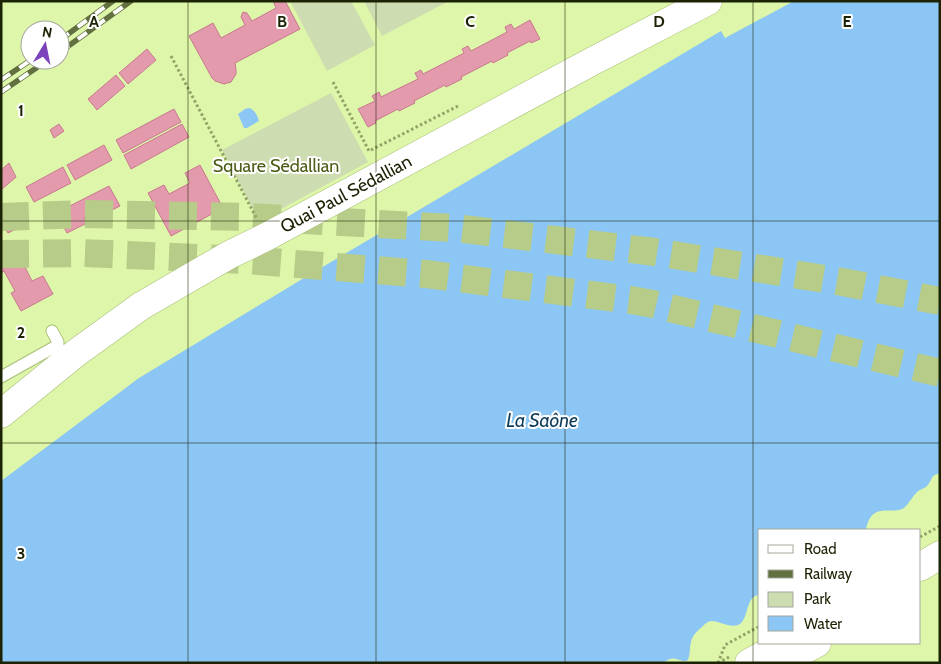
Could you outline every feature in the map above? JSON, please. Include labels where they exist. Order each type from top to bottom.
[{"type":"main road","name":"Quai Paul Sédallian","points":[[1,414],[76,353],[141,306],[229,255],[708,1]]},
{"type":"main road","points":[[921,566],[940,555]]},
{"type":"main road","points":[[921,584],[940,574]]},
{"type":"main road","points":[[772,656],[812,644]]},
{"type":"lane","points":[[1,377],[58,345],[52,331]]},
{"type":"path","points":[[171,56],[266,237]]},
{"type":"path","points":[[333,82],[369,151],[467,101]]},
{"type":"path","points":[[921,536],[940,526]]},
{"type":"path","points":[[718,663],[725,645],[758,627]]},
{"type":"green space","points":[[290,1],[351,1],[375,45],[327,71]]},
{"type":"green space","points":[[364,1],[449,1],[382,36]]},
{"type":"green space","name":"Square Sédallian","points":[[331,93],[368,162],[259,221],[222,150]]},
{"type":"water","name":"La Saône","points":[[794,1],[940,1],[940,473],[934,475],[929,484],[917,492],[905,507],[901,510],[878,512],[873,515],[866,529],[758,529],[758,595],[752,598],[739,625],[732,626],[711,621],[698,630],[690,645],[687,661],[673,658],[663,663],[1,663],[1,481],[139,378],[721,31],[725,38]]},
{"type":"water","points":[[249,108],[256,113],[259,121],[244,128],[238,114]]},
{"type":"building","points":[[273,1],[285,1],[300,29],[235,63],[236,74],[231,82],[224,84],[215,81],[189,36],[213,23],[221,38],[245,25],[241,17],[243,12],[247,13],[252,21],[276,8]]},
{"type":"building","points":[[530,20],[540,39],[531,43],[530,41],[493,63],[492,61],[461,77],[462,79],[446,87],[445,85],[414,101],[415,103],[399,111],[398,109],[375,121],[376,123],[368,127],[358,109],[375,101],[372,96],[379,92],[381,97],[418,79],[415,73],[421,70],[423,74],[464,53],[462,49],[468,46],[471,51],[507,32],[505,27],[511,24],[514,29]]},
{"type":"building","points":[[147,49],[156,60],[128,84],[119,73]]},
{"type":"building","points":[[116,75],[125,86],[97,110],[88,99]]},
{"type":"building","points":[[174,109],[181,122],[123,153],[116,140]]},
{"type":"building","points":[[59,124],[64,131],[54,138],[50,130]]},
{"type":"building","points":[[182,124],[189,137],[131,169],[124,155]]},
{"type":"building","points":[[104,145],[112,160],[75,180],[67,165]]},
{"type":"building","points":[[9,163],[16,177],[1,190],[1,170]]},
{"type":"building","points":[[200,165],[223,208],[171,236],[148,193],[164,185],[169,194],[190,183],[185,173]]},
{"type":"building","points":[[63,167],[71,183],[34,202],[26,187]]},
{"type":"building","points":[[109,186],[120,206],[100,216],[97,211],[93,213],[92,211],[84,218],[87,223],[67,233],[56,213]]},
{"type":"building","points":[[17,203],[28,223],[8,233],[5,228],[1,230],[1,211]]},
{"type":"building","points":[[20,257],[32,281],[43,276],[53,294],[21,311],[11,293],[15,291],[4,271],[1,273],[1,267]]},
{"type":"tunnel","points":[[1,217],[84,214],[250,217],[455,228],[655,252],[837,281],[940,301]]},
{"type":"tunnel","points":[[1,254],[82,253],[245,260],[426,274],[653,304],[940,373]]},
{"type":"railway","points":[[70,33],[113,1]]},
{"type":"railway","points":[[70,45],[131,1]]},
{"type":"railway","points":[[1,80],[20,67]]},
{"type":"railway","points":[[1,92],[33,70]]}]
